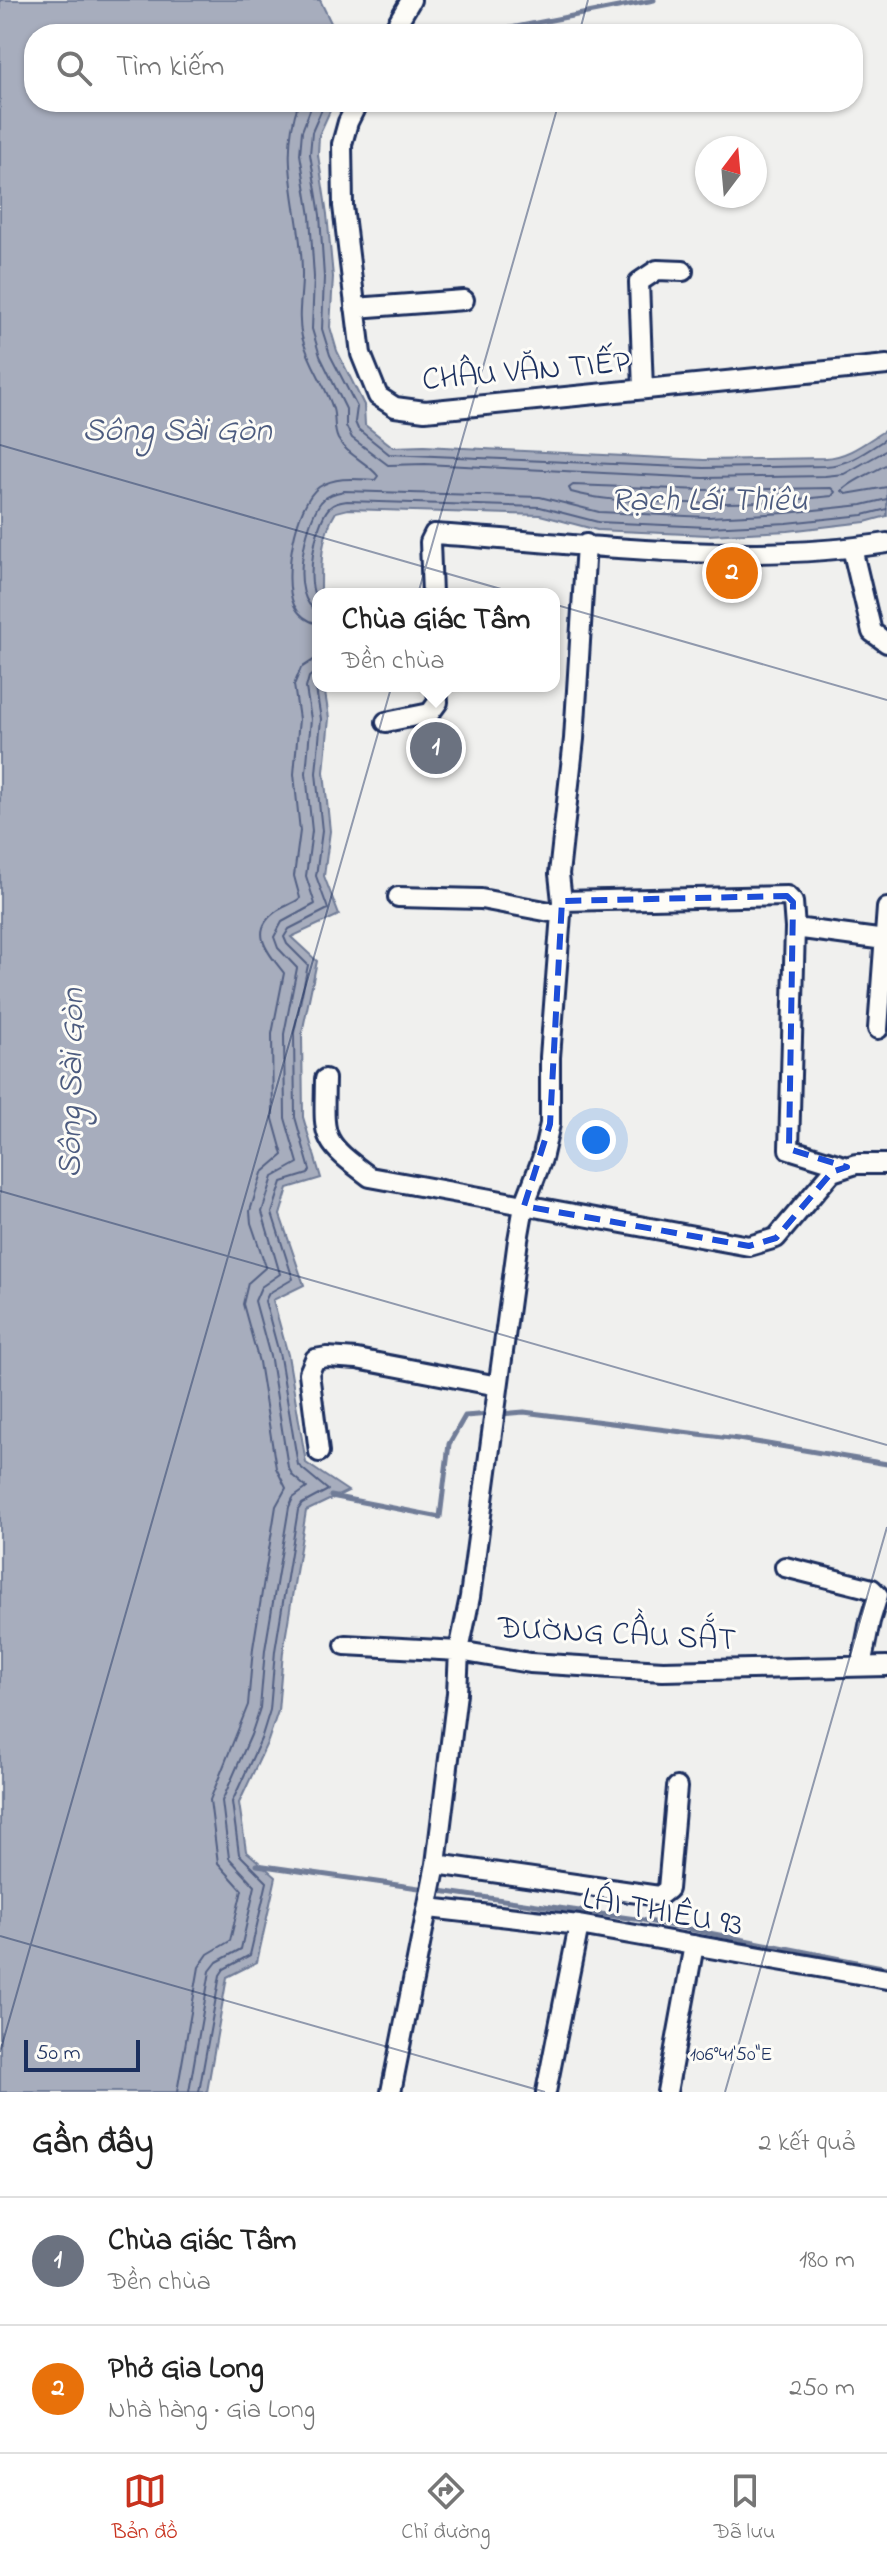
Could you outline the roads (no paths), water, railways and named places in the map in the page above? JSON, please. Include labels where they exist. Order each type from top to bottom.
[{"type":"street","points":[[397,24],[411,0]]},
{"type":"street","name":"CHÂU VĂN TIẾP","points":[[353,112],[342,144],[343,206],[361,354],[378,396],[395,407],[425,411],[887,365]]},
{"type":"street","points":[[643,389],[639,282],[657,270],[683,271]]},
{"type":"street","points":[[355,308],[464,300]]},
{"type":"street","points":[[432,588],[430,542],[434,534],[714,554],[816,552],[887,543]]},
{"type":"street","points":[[391,2092],[435,1872],[457,1693],[459,1651],[470,1597],[524,1206],[542,1159],[550,1124],[550,1057],[561,908],[559,874],[574,739],[586,544]]},
{"type":"street","points":[[846,549],[872,632],[887,643]]},
{"type":"street","points":[[386,722],[430,713],[438,702],[437,692]]},
{"type":"street","points":[[398,897],[481,899],[561,908],[787,896],[793,902],[795,928],[789,1149],[847,1167]]},
{"type":"street","points":[[878,1029],[887,908]]},
{"type":"street","points":[[795,928],[885,940]]},
{"type":"street","points":[[325,1079],[324,1130],[337,1152],[370,1177],[749,1246],[776,1238],[832,1172],[856,1164],[887,1164]]},
{"type":"street","points":[[319,1452],[309,1373],[315,1359],[357,1359],[497,1394]]},
{"type":"street","points":[[785,1567],[872,1589],[878,1595],[861,1666]]},
{"type":"street","name":"ĐƯỜNG CẦU SẮT","points":[[345,1645],[459,1651],[530,1663],[663,1671],[887,1666]]},
{"type":"street","points":[[435,1872],[659,1896],[668,1889],[677,1787]]},
{"type":"street","name":"LÁI THIÊU 93","points":[[429,1904],[579,1925],[887,1979]]},
{"type":"street","points":[[546,2092],[579,1925]]},
{"type":"street","points":[[667,2092],[694,1945]]},
{"type":"water","name":"Sông Sài Gòn","points":[[0,0],[320,0],[332,24],[24,24],[24,112],[329,112],[319,135],[318,155],[333,277],[330,327],[337,351],[364,405],[365,425],[393,447],[704,460],[825,458],[850,452],[887,429],[887,516],[865,522],[788,531],[708,535],[597,530],[540,515],[348,509],[336,512],[324,541],[321,588],[312,588],[312,692],[325,692],[329,718],[324,772],[330,831],[324,876],[339,915],[291,937],[317,961],[302,1033],[303,1117],[321,1178],[288,1188],[280,1215],[304,1285],[273,1300],[288,1355],[306,1463],[348,1491],[306,1511],[283,1652],[278,1711],[268,1741],[239,1803],[246,1851],[276,1877],[257,1962],[227,1977],[207,2092],[0,2092]]},
{"type":"waterway","points":[[531,24],[654,0]]},
{"type":"waterway","points":[[500,1414],[524,1412],[738,1439],[887,1464]]},
{"type":"waterway","points":[[331,1496],[440,1517],[449,1444],[465,1416],[490,1414]]},
{"type":"waterway","points":[[257,1865],[643,1920],[887,1968]]},
{"type":"place","name":"Phở Gia Long","points":[[732,573]]},
{"type":"place","name":"Chùa Giác Tâm","points":[[436,748]]},
{"type":"water label","name":"Rạch Lái Thiêu","points":[[709,498]]}]
